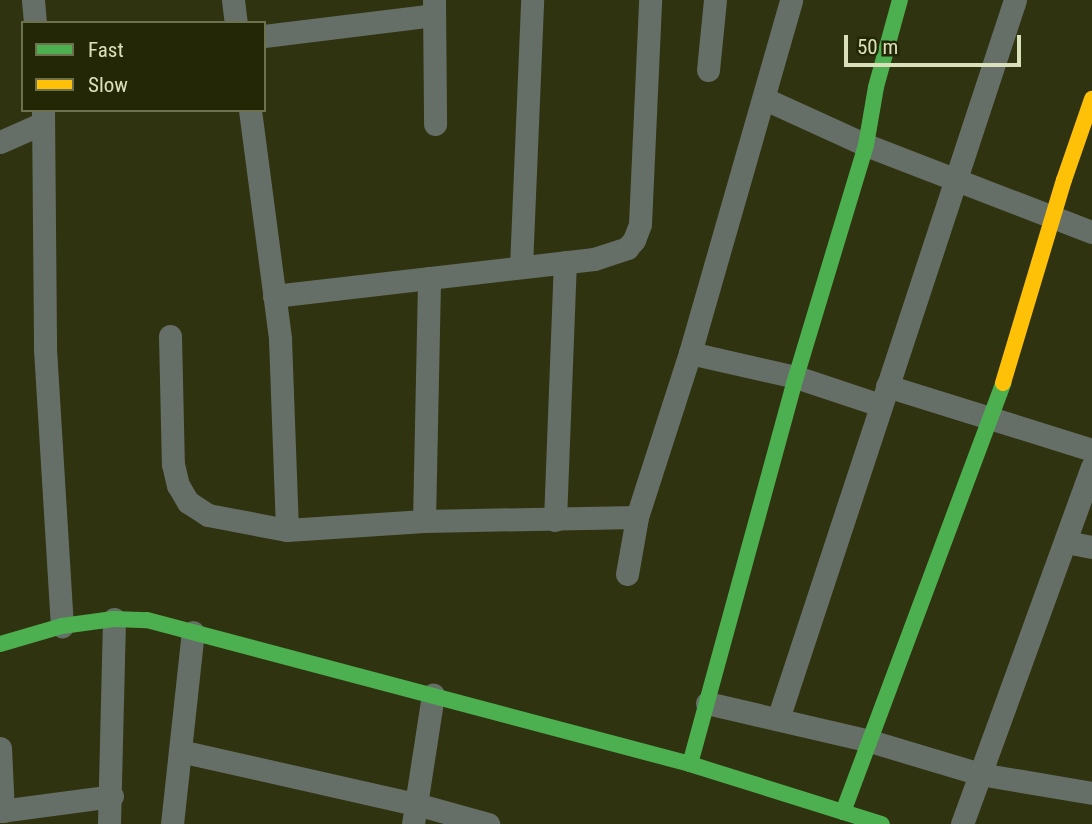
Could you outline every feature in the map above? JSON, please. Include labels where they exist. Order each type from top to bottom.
[{"type":"street","points":[[33,0],[35,21]]},
{"type":"street","points":[[233,0],[236,21]]},
{"type":"street","points":[[521,267],[532,0]]},
{"type":"street","points":[[274,296],[594,259],[628,248],[635,240],[640,224],[650,0]]},
{"type":"street","points":[[708,70],[715,0]]},
{"type":"street","points":[[627,574],[637,517],[690,354],[765,99],[791,0]]},
{"type":"street","points":[[690,764],[796,377],[866,145],[876,87],[900,0]]},
{"type":"street","points":[[778,719],[1015,0]]},
{"type":"street","points":[[266,36],[434,7],[435,124]]},
{"type":"street","points":[[765,99],[866,145],[958,178],[1092,232]]},
{"type":"street","points":[[843,812],[992,419],[1052,218],[1092,99]]},
{"type":"street","points":[[250,112],[280,339],[287,530]]},
{"type":"street","points":[[0,142],[43,117],[45,349],[62,626]]},
{"type":"street","points":[[555,520],[565,262]]},
{"type":"street","points":[[424,521],[429,278]]},
{"type":"street","points":[[170,336],[173,464],[178,485],[188,502],[208,515],[287,530],[424,521],[637,517]]},
{"type":"street","points":[[690,354],[992,419],[1092,450]]},
{"type":"street","points":[[962,824],[1092,467]]},
{"type":"street","points":[[1066,542],[1092,547]]},
{"type":"street","points":[[109,824],[114,619]]},
{"type":"street","points":[[0,644],[62,626],[114,619],[147,621],[690,764],[882,824]]},
{"type":"street","points":[[172,824],[193,632]]},
{"type":"street","points":[[414,814],[433,695]]},
{"type":"street","points":[[707,703],[870,741],[980,774],[1092,793]]},
{"type":"street","points":[[0,748],[1,811],[111,796]]},
{"type":"street","points":[[180,751],[414,814],[488,824]]},
{"type":"traffic: fast","points":[[690,764],[796,377],[866,145],[876,87],[900,0]]},
{"type":"traffic: fast","points":[[843,812],[1003,383]]},
{"type":"traffic: fast","points":[[0,644],[62,626],[114,619],[147,620],[690,764],[882,824]]},
{"type":"traffic: slow","points":[[1003,383],[1064,180],[1092,99]]}]
